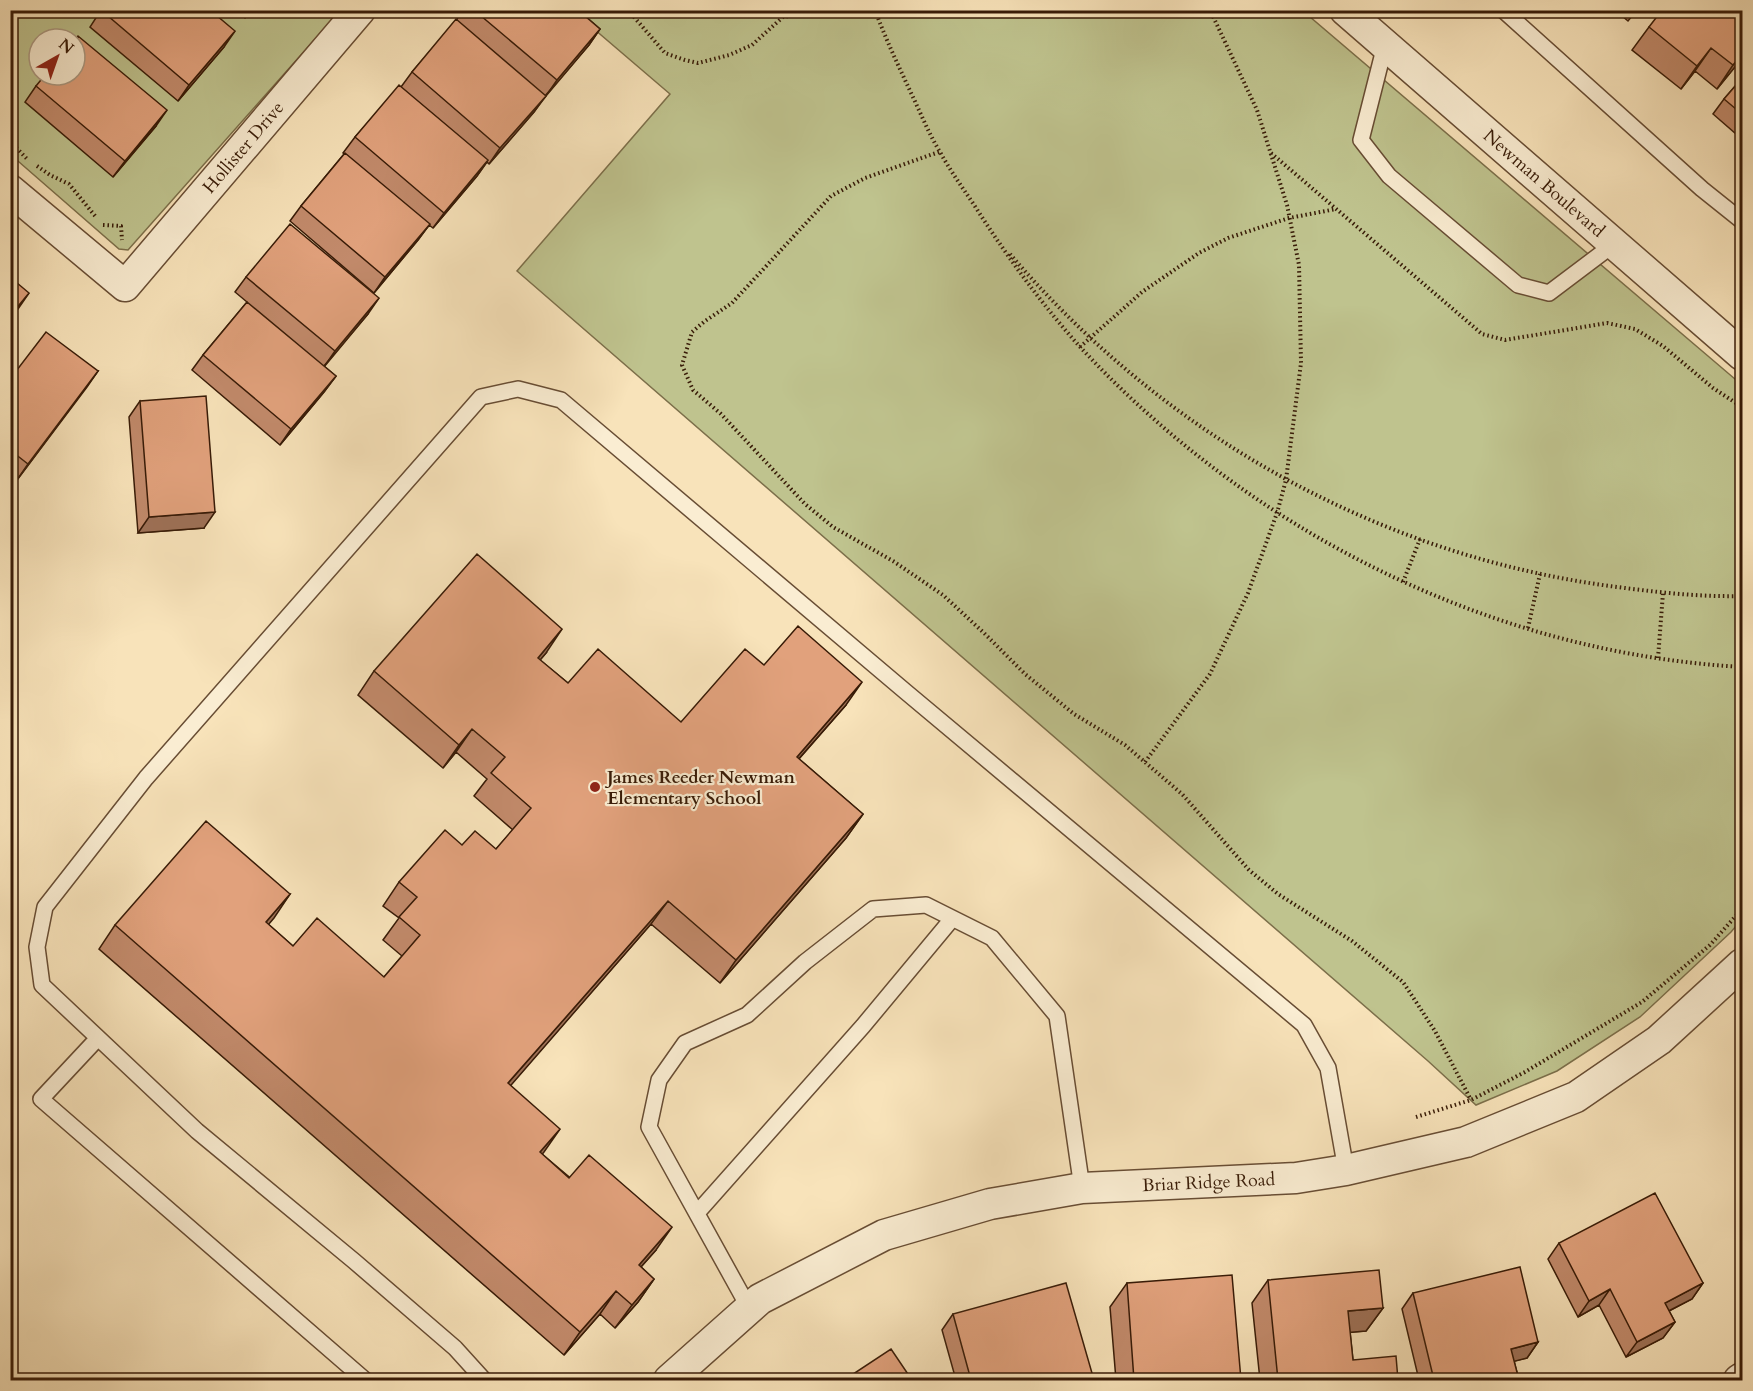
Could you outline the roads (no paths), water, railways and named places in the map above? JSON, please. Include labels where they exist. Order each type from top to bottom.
[{"type":"street","name":"Hollister Drive","points":[[10,190],[125,286],[360,10]]},
{"type":"street","name":"Newman Boulevard","points":[[1345,10],[1743,355]]},
{"type":"street","name":"Briar Ridge Road","points":[[669,1380],[760,1299],[884,1236],[990,1204],[1082,1188],[1296,1178],[1346,1170],[1466,1142],[1576,1097],[1659,1040],[1743,964]]},
{"type":"lane","points":[[1503,10],[1702,189],[1743,221]]},
{"type":"lane","points":[[1385,45],[1361,140],[1389,176],[1518,285],[1549,293],[1614,244]]},
{"type":"lane","points":[[476,1378],[454,1348],[354,1261],[197,1131],[42,985],[37,947],[45,907],[146,778],[481,398],[518,389],[561,400],[897,685],[1304,1025],[1328,1068],[1346,1170]]},
{"type":"lane","points":[[749,1308],[649,1127],[659,1080],[685,1043],[747,1015],[805,962],[873,909],[926,905],[992,938],[1057,1017],[1082,1188]]},
{"type":"lane","points":[[697,1213],[863,1026],[952,919]]},
{"type":"lane","points":[[98,1038],[41,1098],[364,1380]]},
{"type":"place","name":"James Reeder Newman Elementary School","points":[[595,787]]}]
